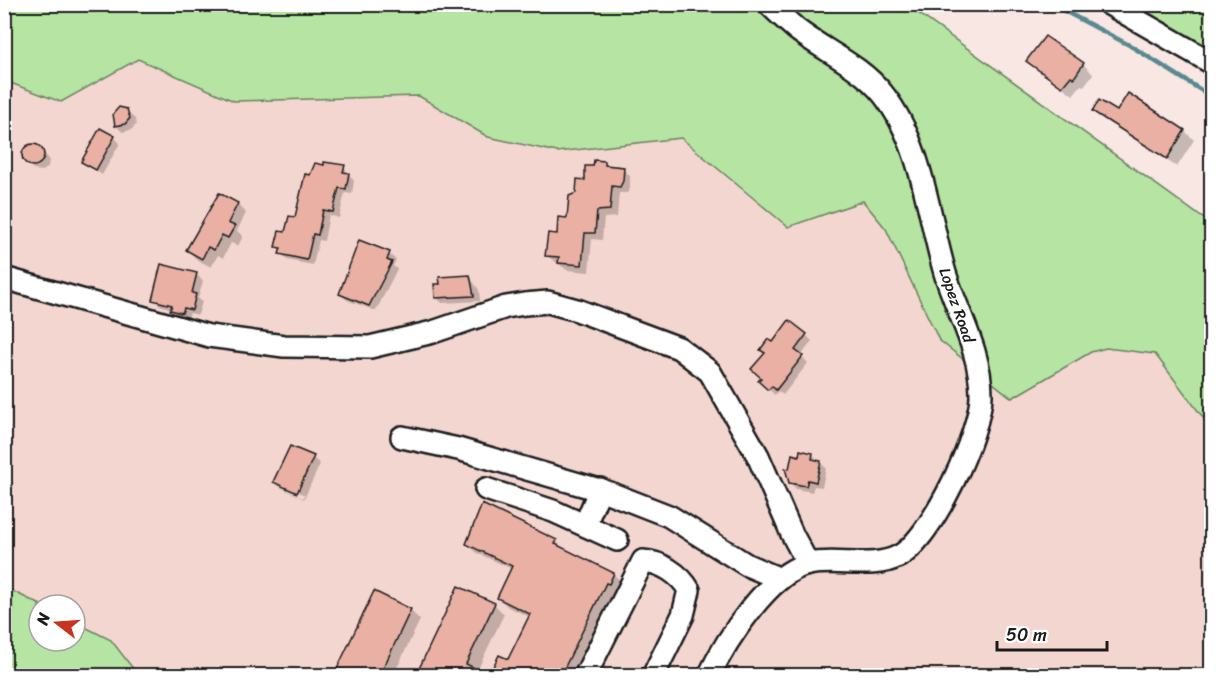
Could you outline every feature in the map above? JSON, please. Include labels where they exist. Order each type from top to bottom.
[{"type":"street","name":"Lopez Road","points":[[770,4],[797,30],[860,71],[884,94],[903,130],[921,176],[944,270],[977,363],[981,395],[971,443],[941,506],[912,545],[900,556],[883,561],[808,564]]},
{"type":"street","points":[[1109,4],[1212,63]]},
{"type":"street","points":[[4,278],[209,336],[284,346],[370,347],[525,304],[548,302],[577,310],[679,348],[710,372],[758,456],[792,534],[808,564],[780,579],[752,607],[733,633],[709,675]]},
{"type":"street","points":[[402,437],[458,449],[600,489],[669,516],[747,565],[780,579]]},
{"type":"street","points":[[486,489],[585,525],[617,540]]},
{"type":"street","points":[[585,525],[600,489]]},
{"type":"street","points":[[585,675],[644,561],[653,561],[665,567],[685,582],[689,590],[683,615],[653,675]]},
{"type":"shaded area","points":[[138,59],[234,101],[419,96],[488,137],[557,152],[681,138],[788,227],[863,201],[886,229],[939,340],[1012,398],[1091,352],[1106,348],[1155,354],[1208,424],[1212,437],[1211,675],[138,675],[111,640],[87,628],[87,593],[27,593],[27,598],[5,587],[4,81],[61,102]]},
{"type":"green space","points":[[4,5],[907,5],[1211,224],[1211,437],[1208,424],[1155,354],[1106,348],[1091,352],[1012,398],[939,340],[886,229],[863,201],[788,227],[681,138],[557,152],[488,137],[419,96],[234,101],[138,59],[61,102],[5,81]]},
{"type":"green space","points":[[1125,5],[1211,5],[1211,52]]},
{"type":"green space","points":[[4,587],[27,598],[27,653],[87,653],[87,628],[111,640],[138,675],[5,675]]},
{"type":"building","points":[[1045,36],[1084,63],[1074,78],[1071,76],[1062,87],[1026,61]]},
{"type":"building","points":[[1128,93],[1185,130],[1167,159],[1092,111],[1099,100],[1117,111]]},
{"type":"building","points":[[119,107],[127,109],[130,118],[125,124],[115,126],[113,114]]},
{"type":"building","points":[[100,128],[115,136],[96,170],[81,162]]},
{"type":"building","points":[[29,144],[37,144],[44,151],[44,159],[37,166],[29,166],[22,159],[22,151]]},
{"type":"building","points":[[594,160],[605,161],[605,165],[624,167],[623,181],[620,187],[612,186],[610,210],[597,211],[595,233],[585,233],[582,265],[558,263],[559,257],[545,256],[548,233],[557,234],[558,217],[567,218],[569,196],[576,193],[577,179],[585,180],[585,166],[593,166]]},
{"type":"building","points":[[324,162],[345,165],[343,172],[349,173],[346,189],[339,188],[333,212],[323,210],[318,235],[313,234],[307,260],[279,254],[281,248],[275,247],[279,231],[285,232],[289,216],[295,217],[305,174],[310,175],[315,163],[324,165]]},
{"type":"building","points":[[219,193],[238,203],[228,223],[235,226],[228,238],[222,235],[214,250],[208,247],[202,259],[186,250]]},
{"type":"building","points":[[359,240],[390,252],[387,260],[392,262],[369,306],[339,294]]},
{"type":"building","points":[[161,264],[197,273],[192,293],[196,294],[192,310],[184,308],[182,313],[170,310],[172,305],[152,300]]},
{"type":"building","points":[[470,275],[474,296],[435,298],[434,284],[440,284],[439,277]]},
{"type":"building","points":[[789,320],[807,334],[795,350],[803,356],[776,390],[772,386],[768,390],[758,381],[761,378],[751,369],[765,353],[760,350],[768,339],[773,342]]},
{"type":"building","points":[[290,446],[314,456],[297,493],[273,482]]},
{"type":"building","points":[[800,450],[813,453],[812,459],[821,461],[816,482],[808,480],[806,486],[789,483],[785,468],[789,469],[792,454],[799,456]]},
{"type":"building","points":[[482,504],[557,540],[555,544],[614,573],[609,584],[606,583],[561,675],[489,675],[499,655],[508,659],[530,614],[497,598],[512,566],[466,544]]},
{"type":"building","points":[[458,586],[495,603],[466,664],[489,675],[416,675]]},
{"type":"building","points":[[374,591],[411,609],[380,675],[334,675]]},
{"type":"waterway","points":[[1051,4],[1131,46],[1212,97]]}]
